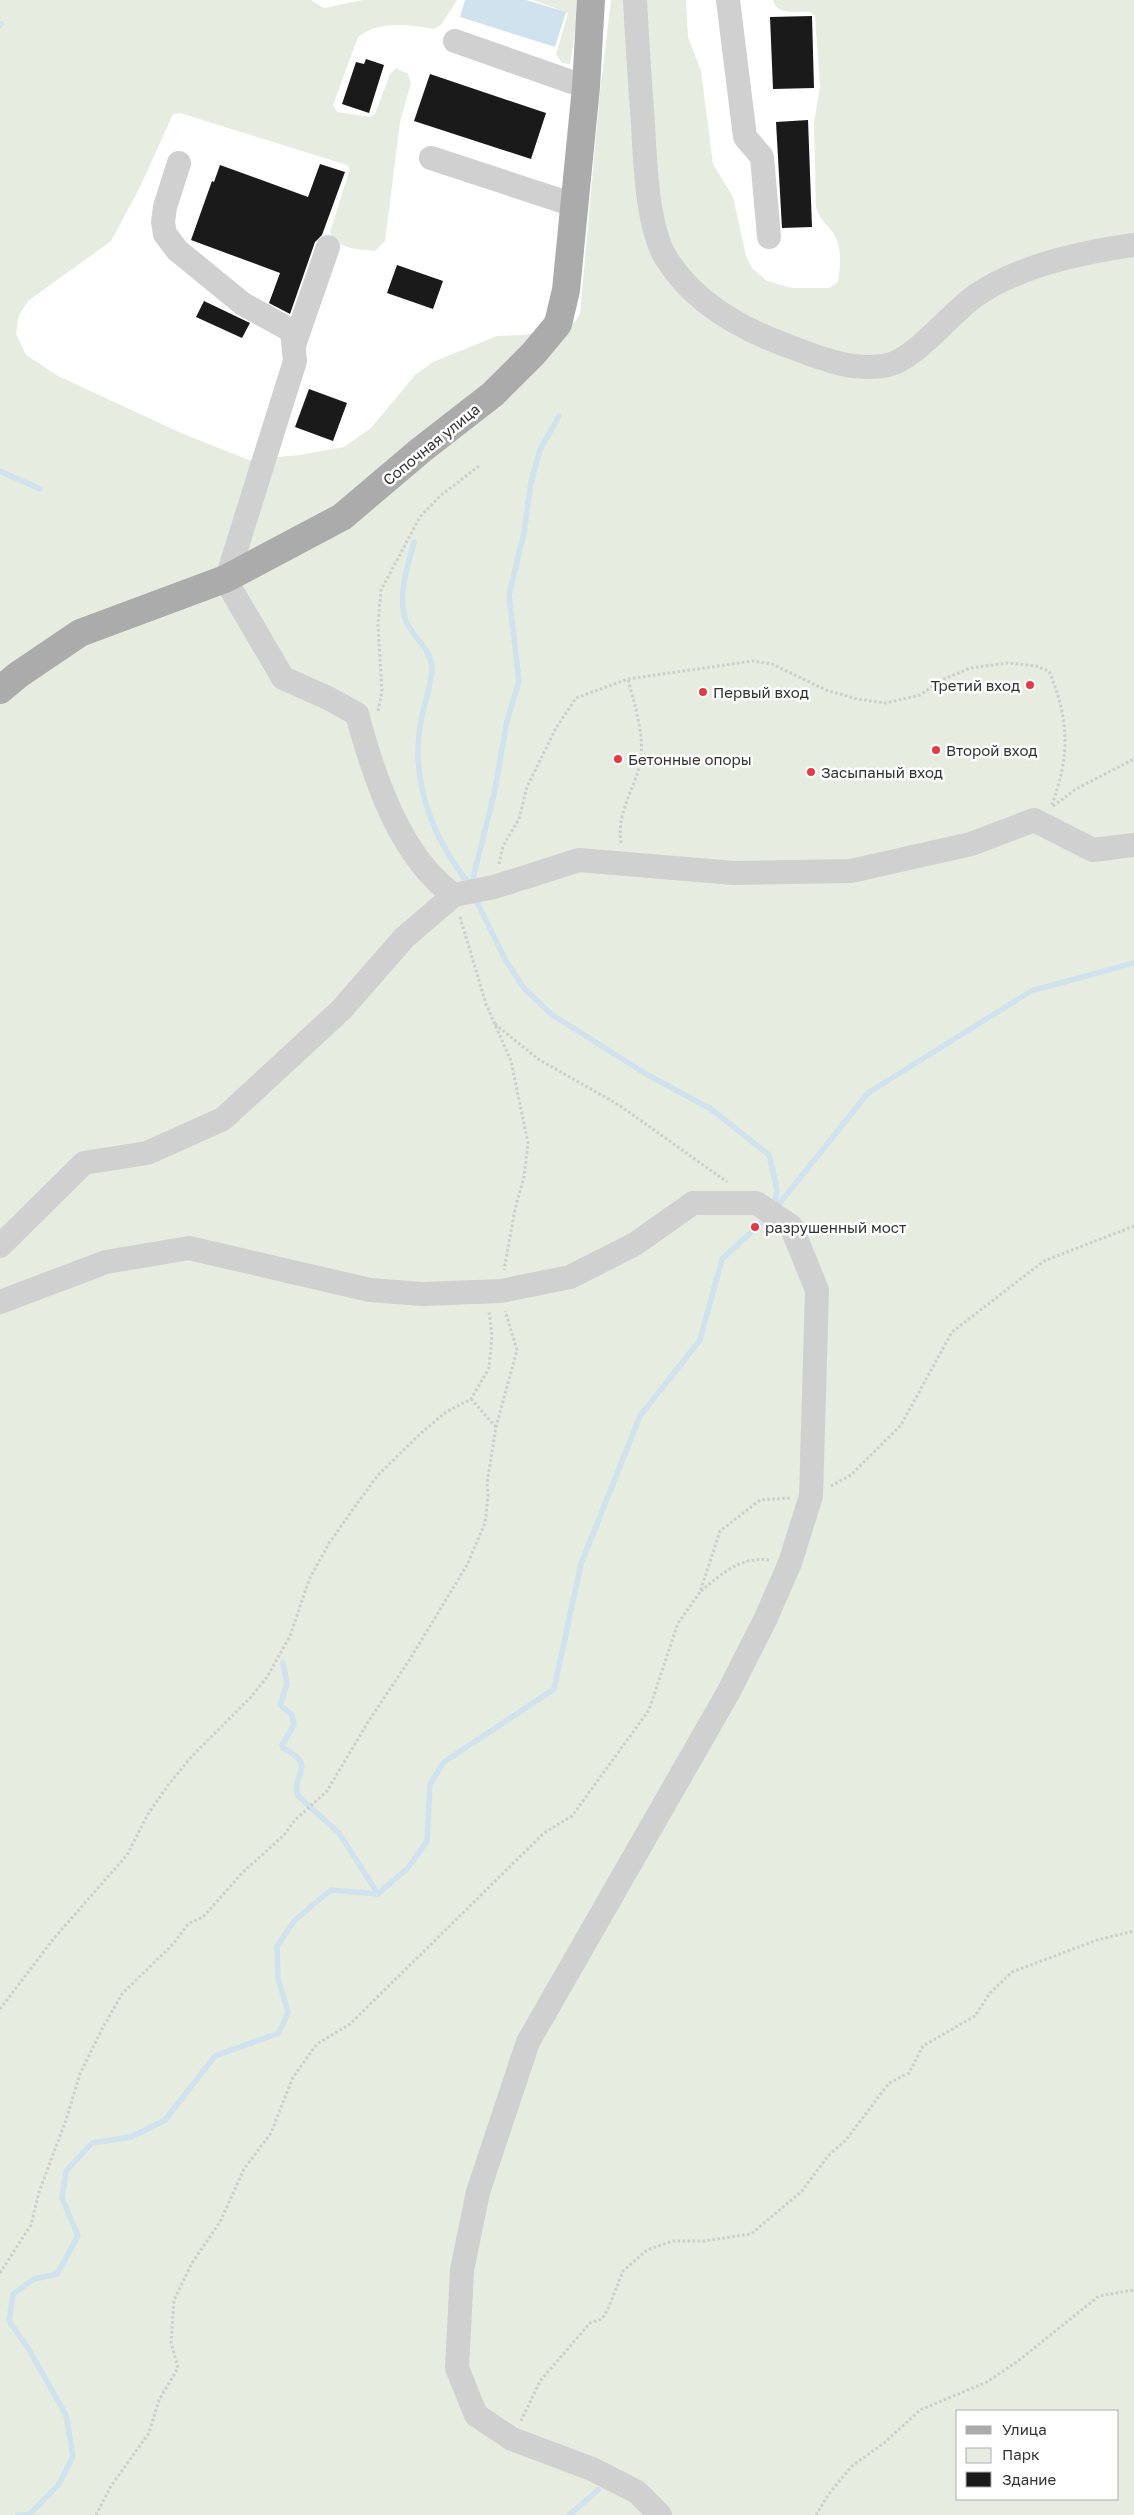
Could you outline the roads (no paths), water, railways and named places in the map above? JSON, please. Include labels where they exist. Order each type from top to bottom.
[{"type":"main road","name":"Сопочная улица","points":[[0,690],[18,675],[80,633],[226,578],[342,517],[421,450],[493,394],[558,324],[566,290],[586,87],[591,0]]},
{"type":"street","points":[[635,0],[646,174],[652,218],[665,257],[701,300],[757,334],[830,362],[866,366],[888,365],[906,357],[978,293],[1012,276],[1095,250],[1134,245]]},
{"type":"street","points":[[728,0],[745,137],[762,158],[769,237]]},
{"type":"street","points":[[455,41],[586,87]]},
{"type":"street","points":[[431,158],[574,205]]},
{"type":"street","points":[[179,163],[162,222],[166,234],[177,250],[243,304],[292,331],[294,344],[295,362],[226,578],[283,678],[328,698],[357,714],[368,756],[388,807],[426,872],[454,895]]},
{"type":"street","points":[[294,344],[328,247]]},
{"type":"street","points":[[0,1246],[84,1163],[147,1153],[223,1119],[341,1010],[404,938],[454,895],[494,887],[579,860],[734,873],[851,870],[971,844],[1043,814],[1093,850],[1134,845]]},
{"type":"street","points":[[0,1302],[106,1262],[189,1248],[370,1290],[422,1294],[494,1292],[570,1277],[635,1244],[693,1204],[756,1203],[791,1226],[817,1290],[811,1496],[790,1563],[765,1620],[728,1693],[528,2042],[478,2192],[462,2270],[457,2368],[476,2415],[512,2439],[592,2469],[637,2492],[660,2515]]},
{"type":"water","points":[[465,0],[526,0],[566,12],[555,47],[460,17]]},
{"type":"waterway","points":[[471,886],[494,794],[507,721],[519,681],[509,595],[524,533],[531,482],[540,450],[559,416]]},
{"type":"waterway","points":[[0,471],[40,489]]},
{"type":"waterway","points":[[414,542],[404,581],[404,612],[409,627],[425,648],[432,667],[431,680],[420,726],[418,748],[422,790],[436,830],[457,868],[470,885]]},
{"type":"waterway","points":[[474,896],[506,961],[524,988],[551,1014],[646,1074],[711,1109],[769,1155],[777,1189],[774,1207]]},
{"type":"waterway","points":[[775,1209],[868,1093],[1031,991],[1134,963]]},
{"type":"waterway","points":[[18,2515],[30,2514],[59,2484],[73,2456],[66,2415],[28,2348],[9,2321],[13,2294],[34,2279],[57,2274],[78,2236],[62,2198],[66,2171],[92,2143],[131,2137],[165,2120],[215,2056],[279,2033],[288,2012],[278,1978],[277,1946],[295,1920],[331,1890],[378,1894],[408,1868],[427,1841],[430,1784],[444,1762],[554,1689],[581,1564],[640,1416],[700,1340],[722,1259],[767,1218]]},
{"type":"waterway","points":[[283,1663],[287,1684],[280,1705],[292,1715],[294,1725],[282,1745],[283,1748],[300,1760],[302,1765],[297,1781],[298,1796],[339,1833],[378,1894]]},
{"type":"waterway","points":[[569,2515],[598,2490]]},
{"type":"place","name":"Третий вход","points":[[1030,685]]},
{"type":"place","name":"Первый вход","points":[[703,692]]},
{"type":"place","name":"Второй вход","points":[[936,750]]},
{"type":"place","name":"Бетонные опоры","points":[[618,759]]},
{"type":"place","name":"Засыпаный вход","points":[[811,772]]},
{"type":"place","name":"разрушенный мост","points":[[755,1227]]}]
